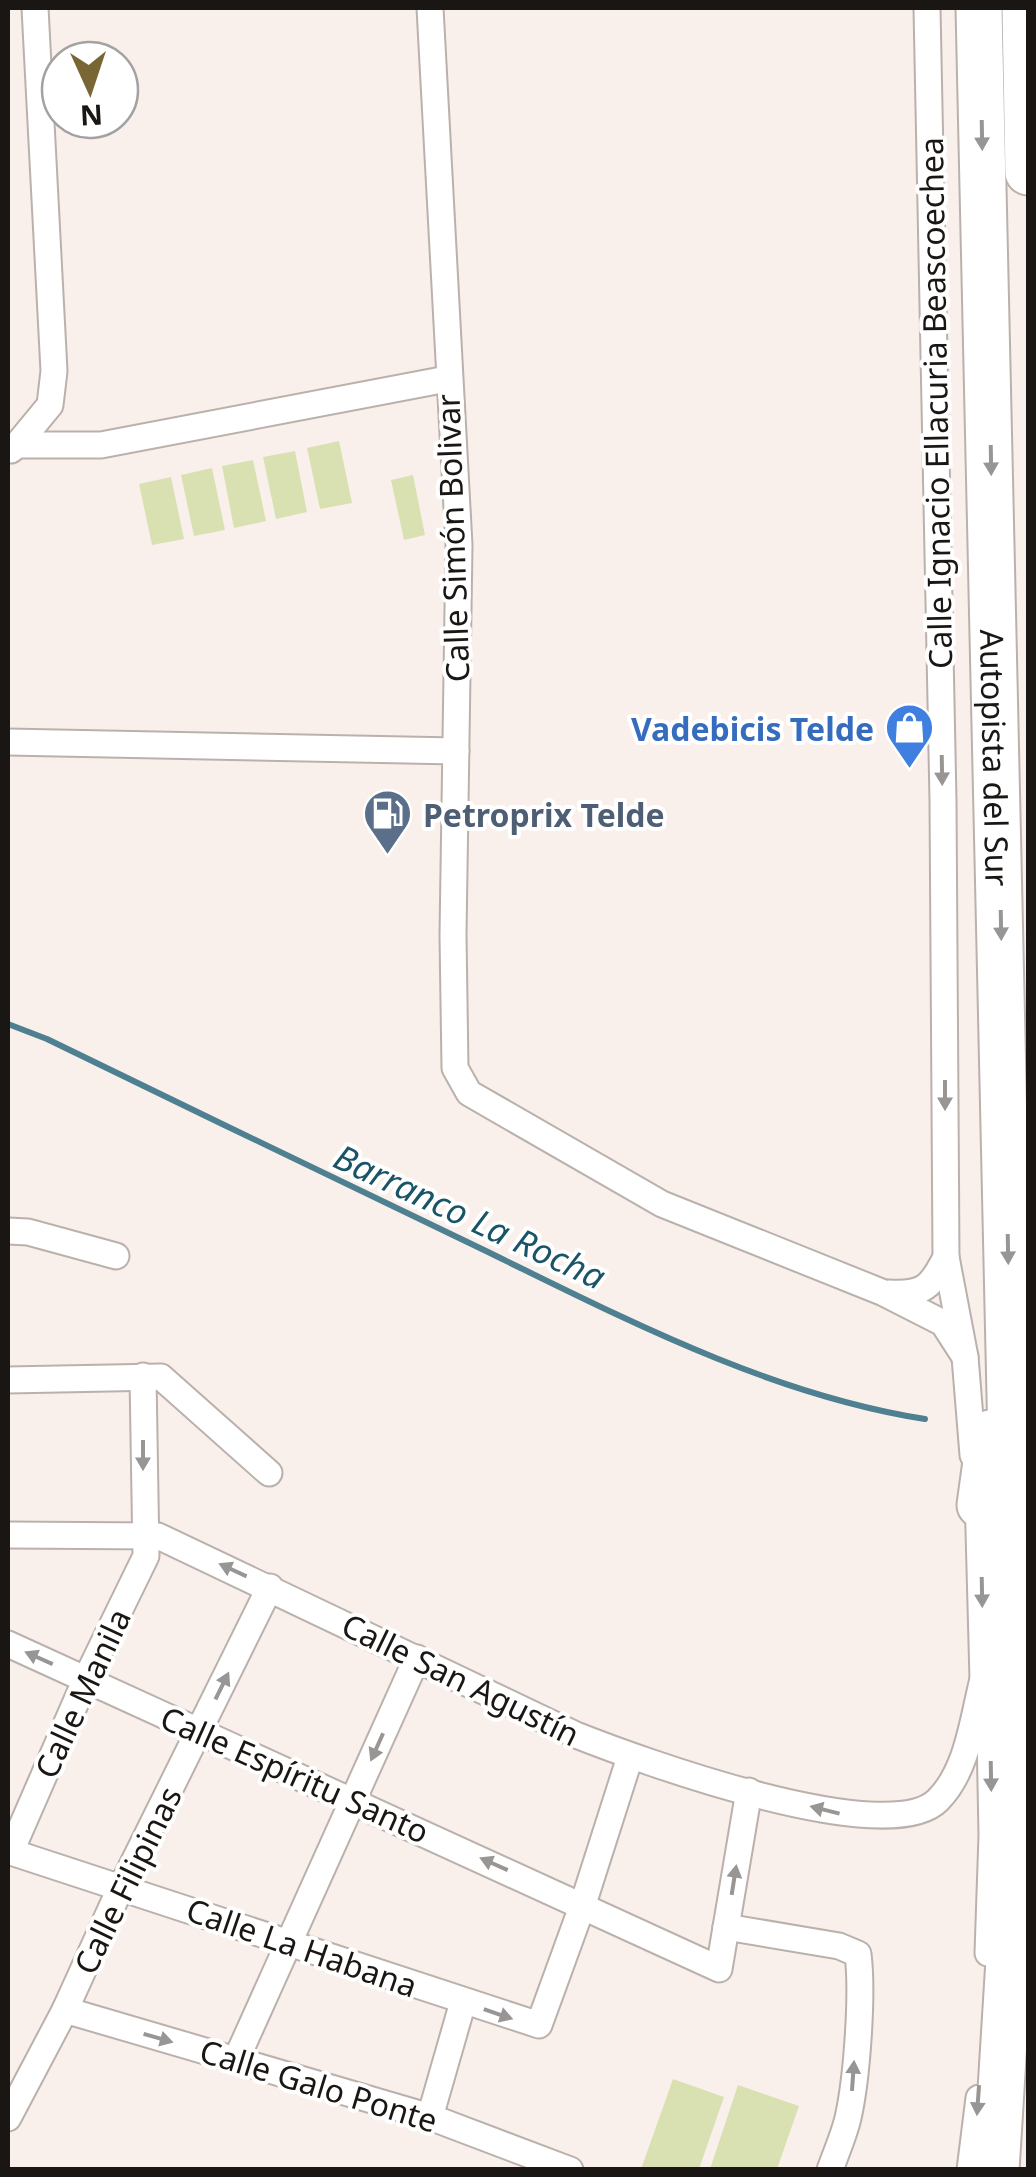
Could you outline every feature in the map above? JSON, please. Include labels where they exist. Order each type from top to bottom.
[{"type":"highway","points":[[1025,8],[1028,172]]},
{"type":"highway","name":"Autopista del Sur","points":[[978,17],[1019,1799],[996,2170]]},
{"type":"highway","points":[[980,1505],[1010,1298]]},
{"type":"street","points":[[12,449],[50,405],[54,371],[35,8]]},
{"type":"street","name":"Calle Simón Bolivar","points":[[430,8],[458,546],[455,1068],[469,1093],[662,1204],[884,1293]]},
{"type":"street","name":"Calle Ignacio Ellacuria Beascoechea","points":[[927,8],[942,781],[946,1257],[966,1357],[973,1468],[980,1505],[983,1678]]},
{"type":"street","points":[[12,449],[101,445],[447,379]]},
{"type":"street","points":[[8,742],[456,751]]},
{"type":"street","points":[[8,1231],[28,1232],[116,1256]]},
{"type":"street","points":[[884,1293],[913,1294],[934,1282],[946,1257]]},
{"type":"street","points":[[884,1293],[943,1323],[966,1357]]},
{"type":"street","name":"Calle Manila","points":[[9,1851],[146,1556],[143,1376]]},
{"type":"street","points":[[8,1380],[161,1377],[269,1473]]},
{"type":"street","name":"Calle San Agustín","points":[[8,1535],[158,1536],[576,1736],[630,1757],[840,1814],[901,1817],[937,1802],[964,1755],[983,1678]]},
{"type":"street","name":"Calle Filipinas","points":[[8,2118],[65,2010],[270,1587]]},
{"type":"street","name":"Calle Espíritu Santo","points":[[8,1644],[719,1969],[726,1927]]},
{"type":"street","points":[[236,2060],[418,1658]]},
{"type":"street","points":[[970,2170],[985,2020],[992,1835],[990,1732],[983,1678]]},
{"type":"street","points":[[583,1904],[630,1757]]},
{"type":"street","points":[[749,1790],[726,1927],[839,1946],[858,1954],[861,1976],[851,2099],[830,2170]]},
{"type":"street","name":"Calle La Habana","points":[[9,1851],[539,2026],[583,1904]]},
{"type":"street","points":[[430,2117],[463,2002]]},
{"type":"street","name":"Calle Galo Ponte","points":[[65,2010],[430,2117],[570,2170]]},
{"type":"green space","points":[[339,441],[352,503],[320,509],[307,448]]},
{"type":"green space","points":[[295,451],[307,512],[276,519],[263,457]]},
{"type":"green space","points":[[253,460],[266,521],[234,528],[222,466]]},
{"type":"green space","points":[[212,468],[225,530],[194,536],[181,475]]},
{"type":"green space","points":[[413,475],[425,535],[404,540],[391,480]]},
{"type":"green space","points":[[171,477],[184,539],[152,545],[139,484]]},
{"type":"green space","points":[[673,2079],[724,2097],[699,2169],[641,2169]]},
{"type":"green space","points":[[738,2085],[799,2106],[777,2169],[710,2169]]},
{"type":"waterway","name":"Barranco La Rocha","points":[[8,1024],[47,1039],[700,1352],[811,1392],[925,1419]]},
{"type":"place","name":"Vadebicis Telde","points":[[909,770]]},
{"type":"place","name":"Petroprix Telde","points":[[388,856]]}]
